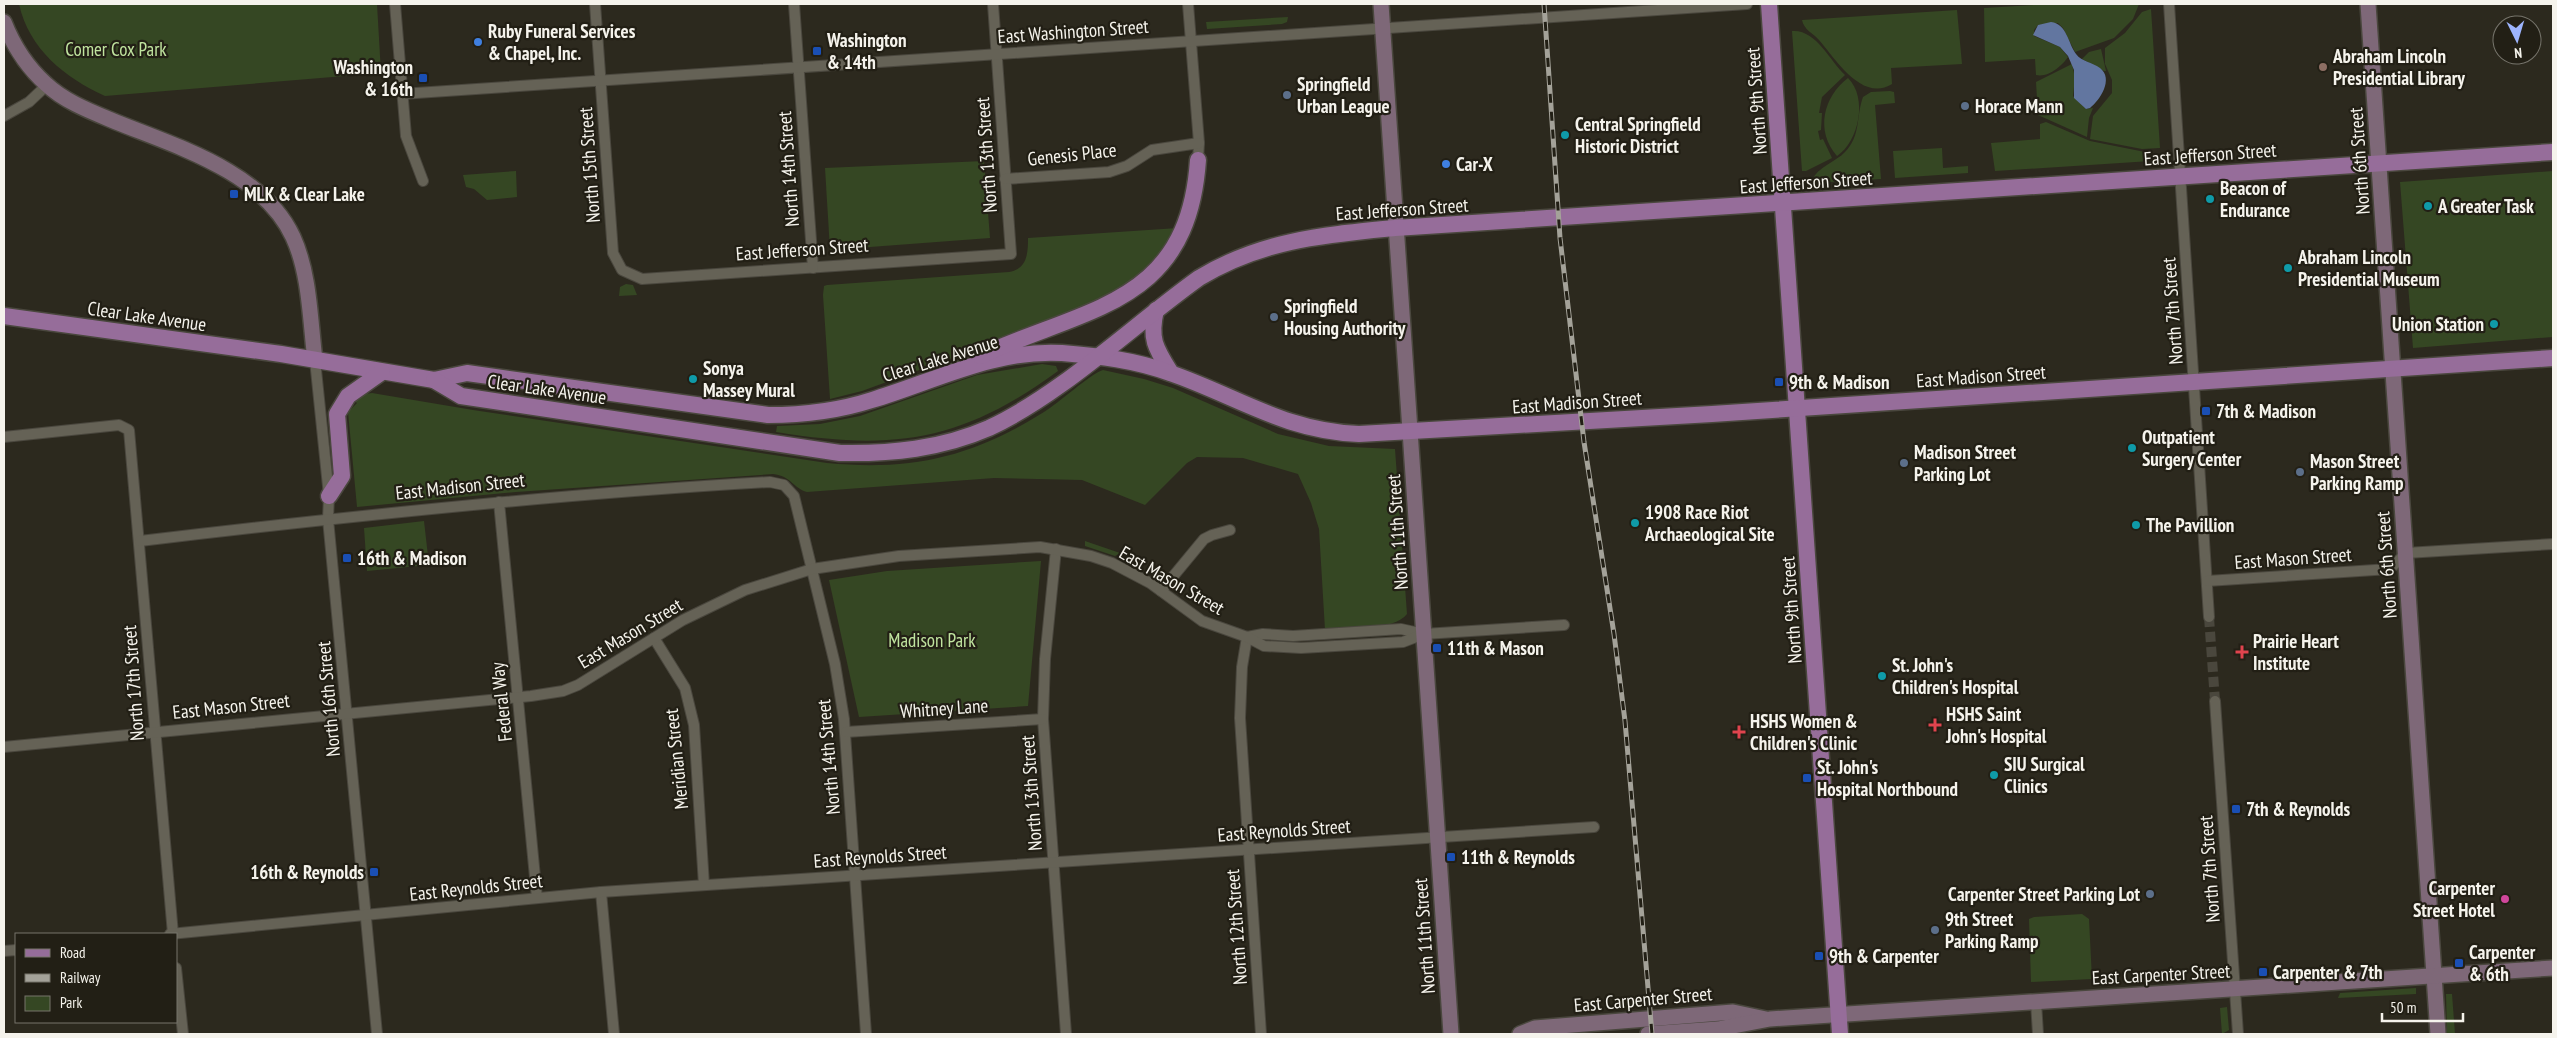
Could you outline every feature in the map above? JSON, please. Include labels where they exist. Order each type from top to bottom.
[{"type":"main road","name":"North 9th Street","points":[[1769,4],[1840,1034]]},
{"type":"main road","name":"East Jefferson Street","points":[[1096,356],[1156,310],[1220,266],[1270,246],[1329,234],[1395,228],[1784,204],[2553,152]]},
{"type":"main road","points":[[922,382],[1008,343],[1104,307],[1132,292],[1163,262],[1184,226],[1194,195],[1198,160]]},
{"type":"main road","points":[[1156,310],[1152,329],[1153,341],[1171,373]]},
{"type":"main road","name":"Clear Lake Avenue","points":[[4,316],[315,360],[434,380],[468,373],[768,415],[817,413],[844,408],[968,366],[1002,358],[1060,353],[1096,356]]},
{"type":"main road","name":"Clear Lake Avenue","points":[[434,380],[461,396],[840,453],[890,452],[942,444],[987,428],[1038,400],[1096,356]]},
{"type":"main road","name":"East Madison Street","points":[[1096,356],[1127,360],[1171,373],[1276,419],[1310,428],[1350,433],[1411,432],[1797,408],[2553,358]]},
{"type":"main road","points":[[329,496],[342,476],[337,414],[359,386],[382,372]]},
{"type":"street","points":[[396,4],[401,94],[406,136],[423,180]]},
{"type":"street","name":"North 15th Street","points":[[595,4],[612,248]]},
{"type":"street","name":"North 14th Street","points":[[794,4],[813,268]]},
{"type":"street","name":"North 13th Street","points":[[993,4],[1011,254]]},
{"type":"street","points":[[1188,4],[1199,143],[1198,160]]},
{"type":"street","name":"North 11th Street","points":[[1381,4],[1451,1034]]},
{"type":"street","name":"East Washington Street","points":[[401,94],[600,79],[1747,4]]},
{"type":"street","name":"North 7th Street","points":[[2169,4],[2210,617]]},
{"type":"street","name":"North 6th Street","points":[[2368,4],[2438,1034]]},
{"type":"street","points":[[4,22],[20,53],[47,85],[90,111],[233,172],[268,200],[288,227],[299,250],[306,286],[315,360]]},
{"type":"street","points":[[4,116],[29,102],[47,85]]},
{"type":"street","name":"Genesis Place","points":[[1005,178],[1108,172],[1127,166],[1152,150],[1199,143]]},
{"type":"street","name":"East Jefferson Street","points":[[612,248],[622,270],[642,279],[1011,254]]},
{"type":"street","name":"North 16th Street","points":[[315,360],[329,496],[328,519],[377,1034]]},
{"type":"street","name":"North 17th Street","points":[[4,437],[119,425],[129,430],[140,541],[154,732],[172,933]]},
{"type":"street","name":"East Madison Street","points":[[140,541],[328,519],[499,502],[770,482],[784,485]]},
{"type":"street","name":"North 14th Street","points":[[784,485],[794,496],[835,664],[846,732],[866,1034]]},
{"type":"street","name":"Federal Way","points":[[499,502],[537,898]]},
{"type":"street","points":[[1161,591],[1204,539],[1230,530]]},
{"type":"street","points":[[2406,553],[2553,544]]},
{"type":"street","name":"East Mason Street","points":[[4,747],[556,692],[578,685],[654,638],[711,606],[745,590],[812,569],[899,556],[1024,548],[1056,549],[1112,563],[1161,591],[1202,621],[1247,637],[1263,634],[1293,636],[1402,629],[1424,634],[1564,625]]},
{"type":"street","name":"North 13th Street","points":[[1056,549],[1045,659],[1043,719],[1066,1034]]},
{"type":"street","name":"East Mason Street","points":[[2207,581],[2390,569],[2406,553]]},
{"type":"street","name":"North 12th Street","points":[[1247,637],[1242,667],[1240,718],[1262,1034]]},
{"type":"street","name":"Meridian Street","points":[[654,638],[675,669],[685,688],[694,725],[704,885]]},
{"type":"street","name":"North 7th Street","points":[[2216,701],[2238,1034]]},
{"type":"street","name":"Whitney Lane","points":[[846,732],[1043,719]]},
{"type":"street","name":"East Reynolds Street","points":[[178,933],[601,892],[1594,827]]},
{"type":"street","points":[[601,892],[614,1034]]},
{"type":"street","name":"East Carpenter Street","points":[[1648,1034],[1718,1029],[1770,1020],[1838,1015],[2553,968]]},
{"type":"street","points":[[178,987],[183,1034]]},
{"type":"street","points":[[2036,1002],[2038,1034]]},
{"type":"street","name":"East Carpenter Street","points":[[1520,1034],[1535,1028],[1732,1012],[1770,1020]]},
{"type":"green space","name":"Comer Cox Park","points":[[19,4],[377,4],[381,73],[105,96],[76,80],[51,60],[31,35]]},
{"type":"green space","points":[[2050,4],[2139,4],[2133,19],[2114,38],[2075,52],[2063,28],[2058,23],[2038,25],[2034,30],[2034,36],[2060,47],[2068,57],[2062,64],[2045,75],[2036,75],[2035,59],[1985,62],[1984,8]]},
{"type":"green space","points":[[2151,9],[2160,148],[2142,149],[2090,139],[2093,116],[2112,93],[2112,80],[2105,64],[2105,48],[2125,33],[2142,12]]},
{"type":"green space","points":[[1957,10],[1962,64],[1891,68],[1892,84],[1881,88],[1870,88],[1850,76],[1807,29],[1802,20]]},
{"type":"green space","points":[[1288,17],[1287,22],[1282,24],[1207,29],[1206,22]]},
{"type":"green space","points":[[1792,31],[1801,32],[1815,40],[1845,75],[1822,97],[1819,113],[1822,113],[1821,130],[1818,131],[1820,140],[1823,139],[1832,158],[1806,171],[1802,171]]},
{"type":"green space","points":[[2101,49],[2106,71],[2082,59],[2089,52]]},
{"type":"green space","points":[[2072,64],[2075,78],[2073,96],[2086,109],[2093,108],[2089,118],[2087,137],[2038,115],[2036,82]]},
{"type":"green space","points":[[1848,78],[1854,86],[1858,97],[1858,119],[1851,140],[1837,156],[1826,136],[1825,115],[1833,95]]},
{"type":"green space","points":[[1871,92],[1894,92],[1895,103],[1875,105],[1881,179],[1812,183],[1816,174],[1841,156],[1850,146],[1856,133],[1863,97]]},
{"type":"green space","points":[[2046,122],[2090,141],[2145,152],[2151,161],[1995,171],[1991,143],[2040,139],[2040,124]]},
{"type":"green space","points":[[1942,148],[1943,168],[1968,166],[1968,173],[1895,178],[1893,151]]},
{"type":"green space","points":[[984,161],[990,238],[830,250],[825,168]]},
{"type":"green space","points":[[516,171],[517,197],[487,200],[474,189],[466,187],[463,175]]},
{"type":"green space","points":[[2553,171],[2553,337],[2413,348],[2400,182]]},
{"type":"green space","points":[[1178,228],[1143,275],[1073,314],[862,391],[830,399],[824,286],[1009,272],[1020,268],[1023,264],[1028,250],[1028,238]]},
{"type":"green space","points":[[626,284],[633,285],[637,295],[619,296],[620,287]]},
{"type":"green space","points":[[1042,364],[1056,366],[1058,371],[1023,395],[957,427],[891,440],[818,438],[776,432],[777,426],[820,424],[860,416],[977,375]]},
{"type":"green space","points":[[1103,370],[1173,388],[1278,434],[1329,446],[1395,449],[1407,614],[1401,620],[1392,624],[1369,628],[1325,630],[1319,529],[1311,503],[1298,474],[1243,458],[1197,457],[1187,463],[1145,505],[1082,480],[994,478],[807,492],[798,488],[784,477],[773,474],[516,492],[357,507],[348,412],[357,403],[353,400],[364,394],[372,393],[827,463],[887,465],[940,457],[992,440],[1044,412],[1090,377]]},
{"type":"green space","points":[[424,521],[429,565],[367,571],[364,528]]},
{"type":"green space","points":[[1085,541],[1120,553],[1115,556],[1085,546]]},
{"type":"green space","name":"Madison Park","points":[[1041,561],[1028,706],[859,717],[829,580],[887,571]]},
{"type":"green space","points":[[2082,914],[2089,919],[2092,979],[2031,982],[2029,919],[2034,917]]},
{"type":"green space","points":[[2416,988],[2416,994],[2338,998],[2340,993]]},
{"type":"green space","points":[[2446,994],[2452,994],[2455,1034],[2447,1034]]},
{"type":"green space","points":[[2227,1007],[2229,1030],[2222,1034],[2220,1008]]},
{"type":"water","points":[[2051,22],[2061,26],[2078,57],[2097,66],[2104,73],[2106,83],[2104,89],[2098,100],[2090,108],[2086,109],[2074,98],[2074,70],[2068,56],[2060,47],[2033,35],[2038,25]]},
{"type":"tunnel","points":[[2209,617],[2215,701]]},
{"type":"railway","points":[[1544,4],[1560,238],[1584,442],[1614,634],[1625,721],[1652,1034]]},
{"type":"place","name":"Ruby Funeral Services & Chapel, Inc.","points":[[478,42]]},
{"type":"place","name":"Washington & 14th","points":[[817,51]]},
{"type":"place","name":"Abraham Lincoln Presidential Library","points":[[2323,67]]},
{"type":"place","name":"Washington & 16th","points":[[423,78]]},
{"type":"place","name":"Springfield Urban League","points":[[1287,95]]},
{"type":"place","name":"Horace Mann","points":[[1965,106]]},
{"type":"place","name":"Central Springfield Historic District","points":[[1565,135]]},
{"type":"place","name":"Car-X","points":[[1446,164]]},
{"type":"place","name":"MLK & Clear Lake","points":[[234,194]]},
{"type":"place","name":"Beacon of Endurance","points":[[2210,199]]},
{"type":"place","name":"A Greater Task","points":[[2428,206]]},
{"type":"place","name":"Abraham Lincoln Presidential Museum","points":[[2288,268]]},
{"type":"place","name":"Springfield Housing Authority","points":[[1274,317]]},
{"type":"place","name":"Union Station","points":[[2494,324]]},
{"type":"place","name":"Sonya Massey Mural","points":[[693,379]]},
{"type":"place","name":"9th & Madison","points":[[1779,382]]},
{"type":"place","name":"7th & Madison","points":[[2206,411]]},
{"type":"place","name":"Outpatient Surgery Center","points":[[2132,448]]},
{"type":"place","name":"Madison Street Parking Lot","points":[[1904,463]]},
{"type":"place","name":"Mason Street Parking Ramp","points":[[2300,472]]},
{"type":"place","name":"1908 Race Riot Archaeological Site","points":[[1635,523]]},
{"type":"place","name":"The Pavillion","points":[[2136,525]]},
{"type":"place","name":"16th & Madison","points":[[347,558]]},
{"type":"place","name":"11th & Mason","points":[[1437,648]]},
{"type":"place","name":"Prairie Heart Institute","points":[[2242,652]]},
{"type":"place","name":"St. John's Children's Hospital","points":[[1882,676]]},
{"type":"place","name":"HSHS Saint John's Hospital","points":[[1935,725]]},
{"type":"place","name":"HSHS Women & Children's Clinic","points":[[1739,732]]},
{"type":"place","name":"SIU Surgical Clinics","points":[[1994,775]]},
{"type":"place","name":"St. John's Hospital Northbound","points":[[1807,778]]},
{"type":"place","name":"7th & Reynolds","points":[[2236,809]]},
{"type":"place","name":"11th & Reynolds","points":[[1451,857]]},
{"type":"place","name":"16th & Reynolds","points":[[374,872]]},
{"type":"place","name":"Carpenter Street Parking Lot","points":[[2150,894]]},
{"type":"place","name":"Carpenter Street Hotel","points":[[2505,899]]},
{"type":"place","name":"9th Street Parking Ramp","points":[[1935,930]]},
{"type":"place","name":"9th & Carpenter","points":[[1819,956]]},
{"type":"place","name":"Carpenter & 6th","points":[[2459,963]]},
{"type":"place","name":"Carpenter & 7th","points":[[2263,972]]}]
